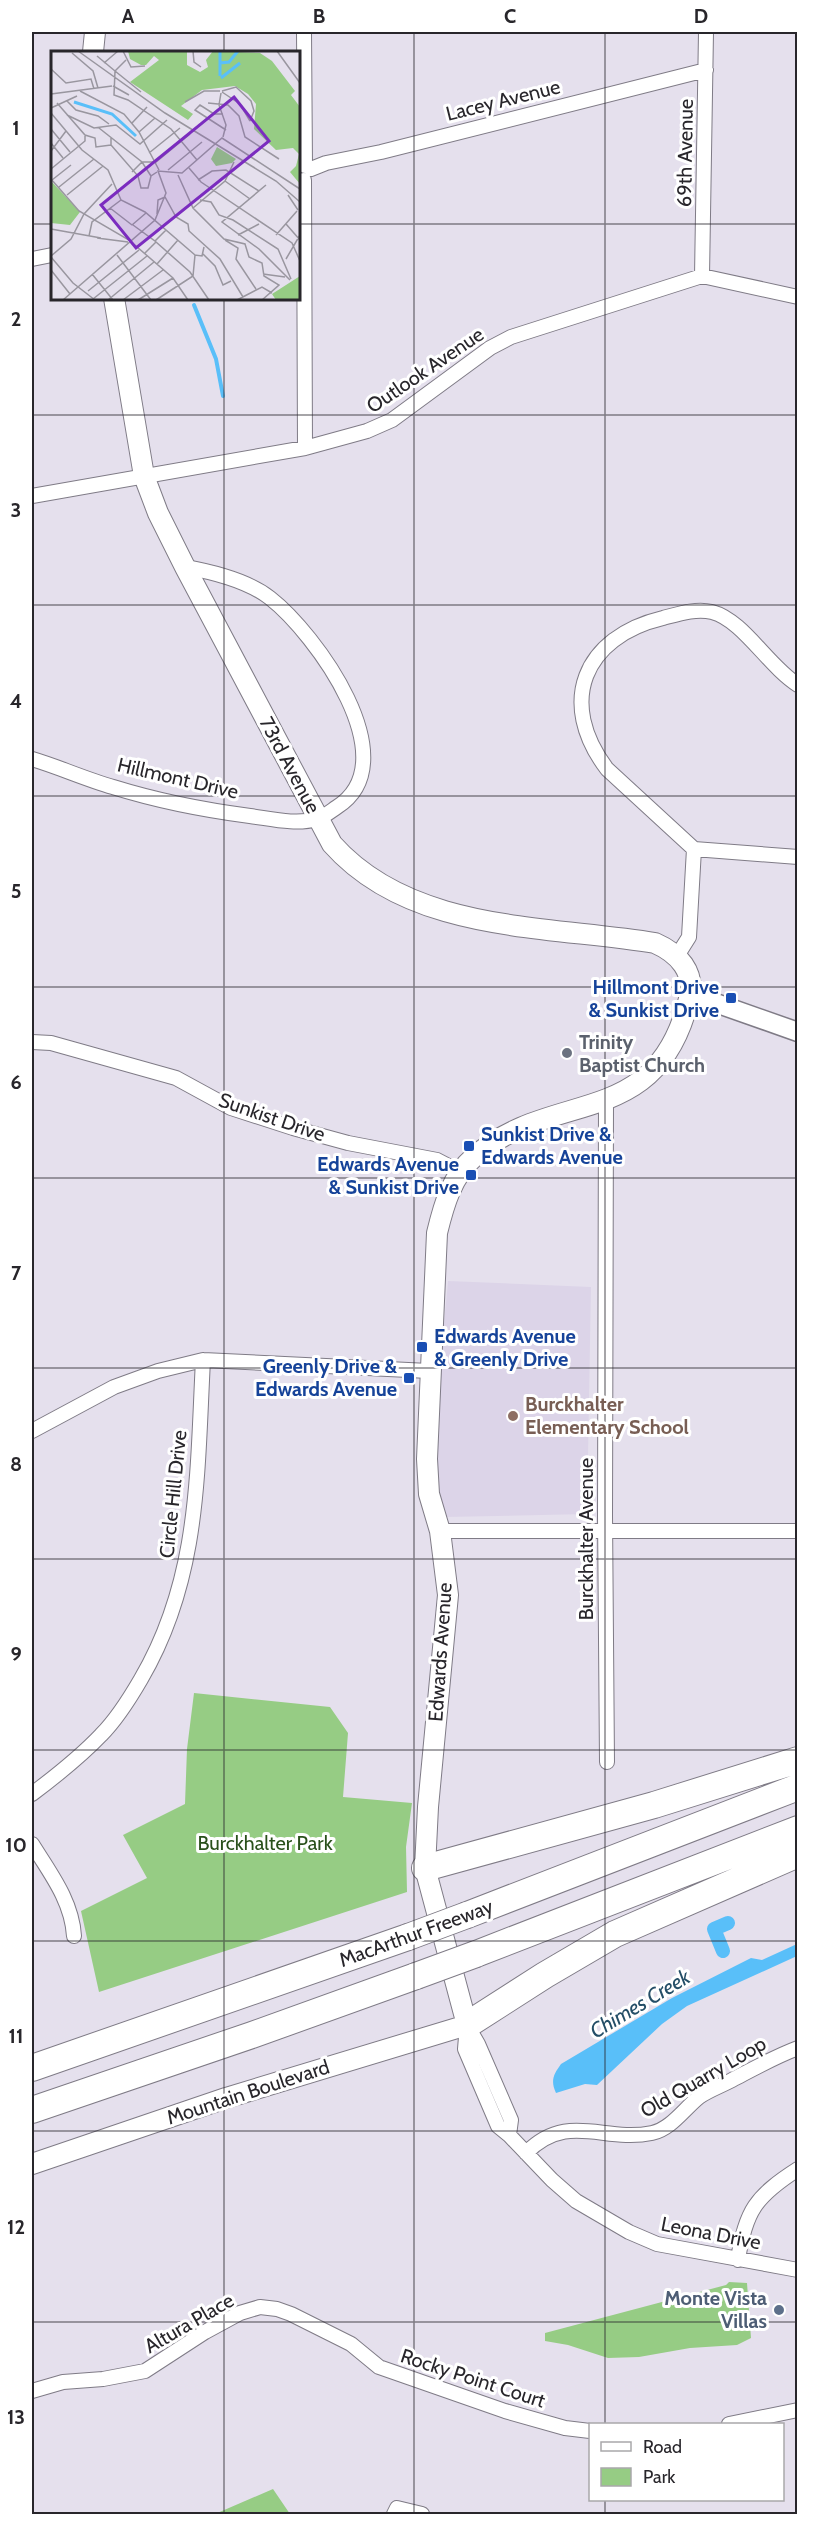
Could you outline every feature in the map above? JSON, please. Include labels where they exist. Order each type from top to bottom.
[{"type":"highway","points":[[425,1868],[654,1805],[798,1760]]},
{"type":"highway","name":"MacArthur Freeway","points":[[32,2068],[408,1937],[798,1787]]},
{"type":"highway","name":"MacArthur Freeway","points":[[32,2110],[252,2035],[476,1954],[798,1829]]},
{"type":"highway","points":[[467,2025],[545,1974],[615,1934],[798,1854]]},
{"type":"main road","points":[[93,51],[95,32]]},
{"type":"main road","name":"73rd Avenue","points":[[114,300],[144,476],[158,513],[332,844],[348,862],[368,878],[400,895],[442,911],[483,921],[655,943],[677,956]]},
{"type":"main road","points":[[460,1172],[473,1157],[516,1129],[606,1100],[630,1089],[653,1070],[670,1050],[682,1025],[690,994],[690,981],[686,967],[677,956]]},
{"type":"main road","name":"Edwards Avenue","points":[[460,1172],[443,1205],[437,1233],[429,1371],[427,1459],[429,1494],[440,1531],[448,1595],[428,1807],[425,1868],[467,2025]]},
{"type":"main road","name":"Mountain Boulevard","points":[[32,2164],[226,2098],[467,2025]]},
{"type":"street","points":[[304,32],[305,448]]},
{"type":"street","name":"69th Avenue","points":[[702,276],[706,32]]},
{"type":"street","name":"Lacey Avenue","points":[[303,173],[320,164],[381,152],[706,70]]},
{"type":"street","points":[[32,259],[51,255]]},
{"type":"street","points":[[702,276],[798,297]]},
{"type":"street","name":"Outlook Avenue","points":[[32,496],[305,448],[367,432],[392,420],[490,348],[511,337],[702,276]]},
{"type":"street","points":[[185,567],[209,572],[254,588],[269,597],[289,615],[316,647],[351,702],[363,754],[362,775],[357,789],[346,801],[318,818]]},
{"type":"street","points":[[798,685],[779,672],[735,625],[722,615],[708,611],[688,612],[655,620],[621,634],[601,650],[589,668],[581,699],[582,714],[595,754],[607,770],[694,849],[798,856]]},
{"type":"street","name":"Hillmont Drive","points":[[32,759],[112,787],[200,809],[288,821],[318,818]]},
{"type":"street","points":[[677,956],[689,937],[694,849]]},
{"type":"street","points":[[690,994],[798,1032]]},
{"type":"street","name":"Sunkist Drive","points":[[32,1042],[51,1043],[176,1078],[242,1111],[348,1143],[437,1160],[460,1172]]},
{"type":"street","name":"Burckhalter Avenue","points":[[606,1100],[607,1762]]},
{"type":"street","points":[[32,1431],[114,1387],[158,1371],[203,1360],[429,1371]]},
{"type":"street","name":"Circle Hill Drive","points":[[32,1794],[60,1773],[103,1734],[134,1691],[163,1637],[183,1580],[190,1547],[203,1360]]},
{"type":"street","points":[[440,1531],[798,1531]]},
{"type":"street","points":[[32,1844],[69,1905],[74,1936]]},
{"type":"street","name":"Leona Drive","points":[[467,2025],[478,2044],[511,2120],[510,2135],[576,2201],[629,2232],[657,2244],[798,2270]]},
{"type":"street","name":"Old Quarry Loop","points":[[526,2153],[539,2140],[559,2132],[584,2130],[634,2135],[654,2133],[672,2122],[700,2097],[798,2048]]},
{"type":"street","points":[[738,2260],[742,2235],[757,2200],[774,2184],[798,2169]]},
{"type":"street","name":"Rocky Point Court","points":[[260,2307],[291,2314],[351,2343],[379,2367],[505,2411],[565,2428],[589,2432]]},
{"type":"street","name":"Altura Place","points":[[32,2391],[63,2382],[104,2379],[145,2371],[205,2332],[240,2313],[260,2307]]},
{"type":"street","points":[[734,2423],[798,2410]]},
{"type":"street","points":[[396,2511],[422,2514]]},
{"type":"shaded area","name":"Burckhalter Elementary School","points":[[448,1281],[591,1287],[587,1514],[445,1517],[439,1506],[435,1455],[439,1377]]},
{"type":"green space","name":"Burckhalter Park","points":[[194,1693],[330,1707],[348,1733],[343,1797],[412,1803],[406,1847],[407,1892],[99,1992],[81,1911],[147,1878],[123,1835],[185,1804],[187,1749]]},
{"type":"green space","points":[[729,2282],[747,2283],[751,2338],[737,2345],[690,2348],[639,2357],[608,2358],[568,2345],[545,2341],[545,2333],[726,2285]]},
{"type":"green space","points":[[273,2489],[290,2514],[215,2514]]},
{"type":"water","points":[[797,1944],[797,1956],[687,2006],[662,2024],[597,2085],[585,2084],[556,2093],[553,2084],[554,2077],[561,2064],[672,1998],[751,1958],[762,1960]]},
{"type":"waterway","points":[[194,305],[216,359],[223,396]]},
{"type":"waterway","name":"Chimes Creek","points":[[723,1951],[714,1929],[728,1923]]},
{"type":"place","name":"Hillmont Drive & Sunkist Drive","points":[[731,998]]},
{"type":"place","name":"Trinity Baptist Church","points":[[567,1053]]},
{"type":"place","name":"Sunkist Drive & Edwards Avenue","points":[[469,1146]]},
{"type":"place","name":"Edwards Avenue & Sunkist Drive","points":[[471,1175]]},
{"type":"place","name":"Edwards Avenue & Greenly Drive","points":[[422,1347]]},
{"type":"place","name":"Greenly Drive & Edwards Avenue","points":[[409,1378]]},
{"type":"place","name":"Burckhalter Elementary School","points":[[513,1416]]},
{"type":"place","name":"Monte Vista Villas","points":[[779,2310]]}]
